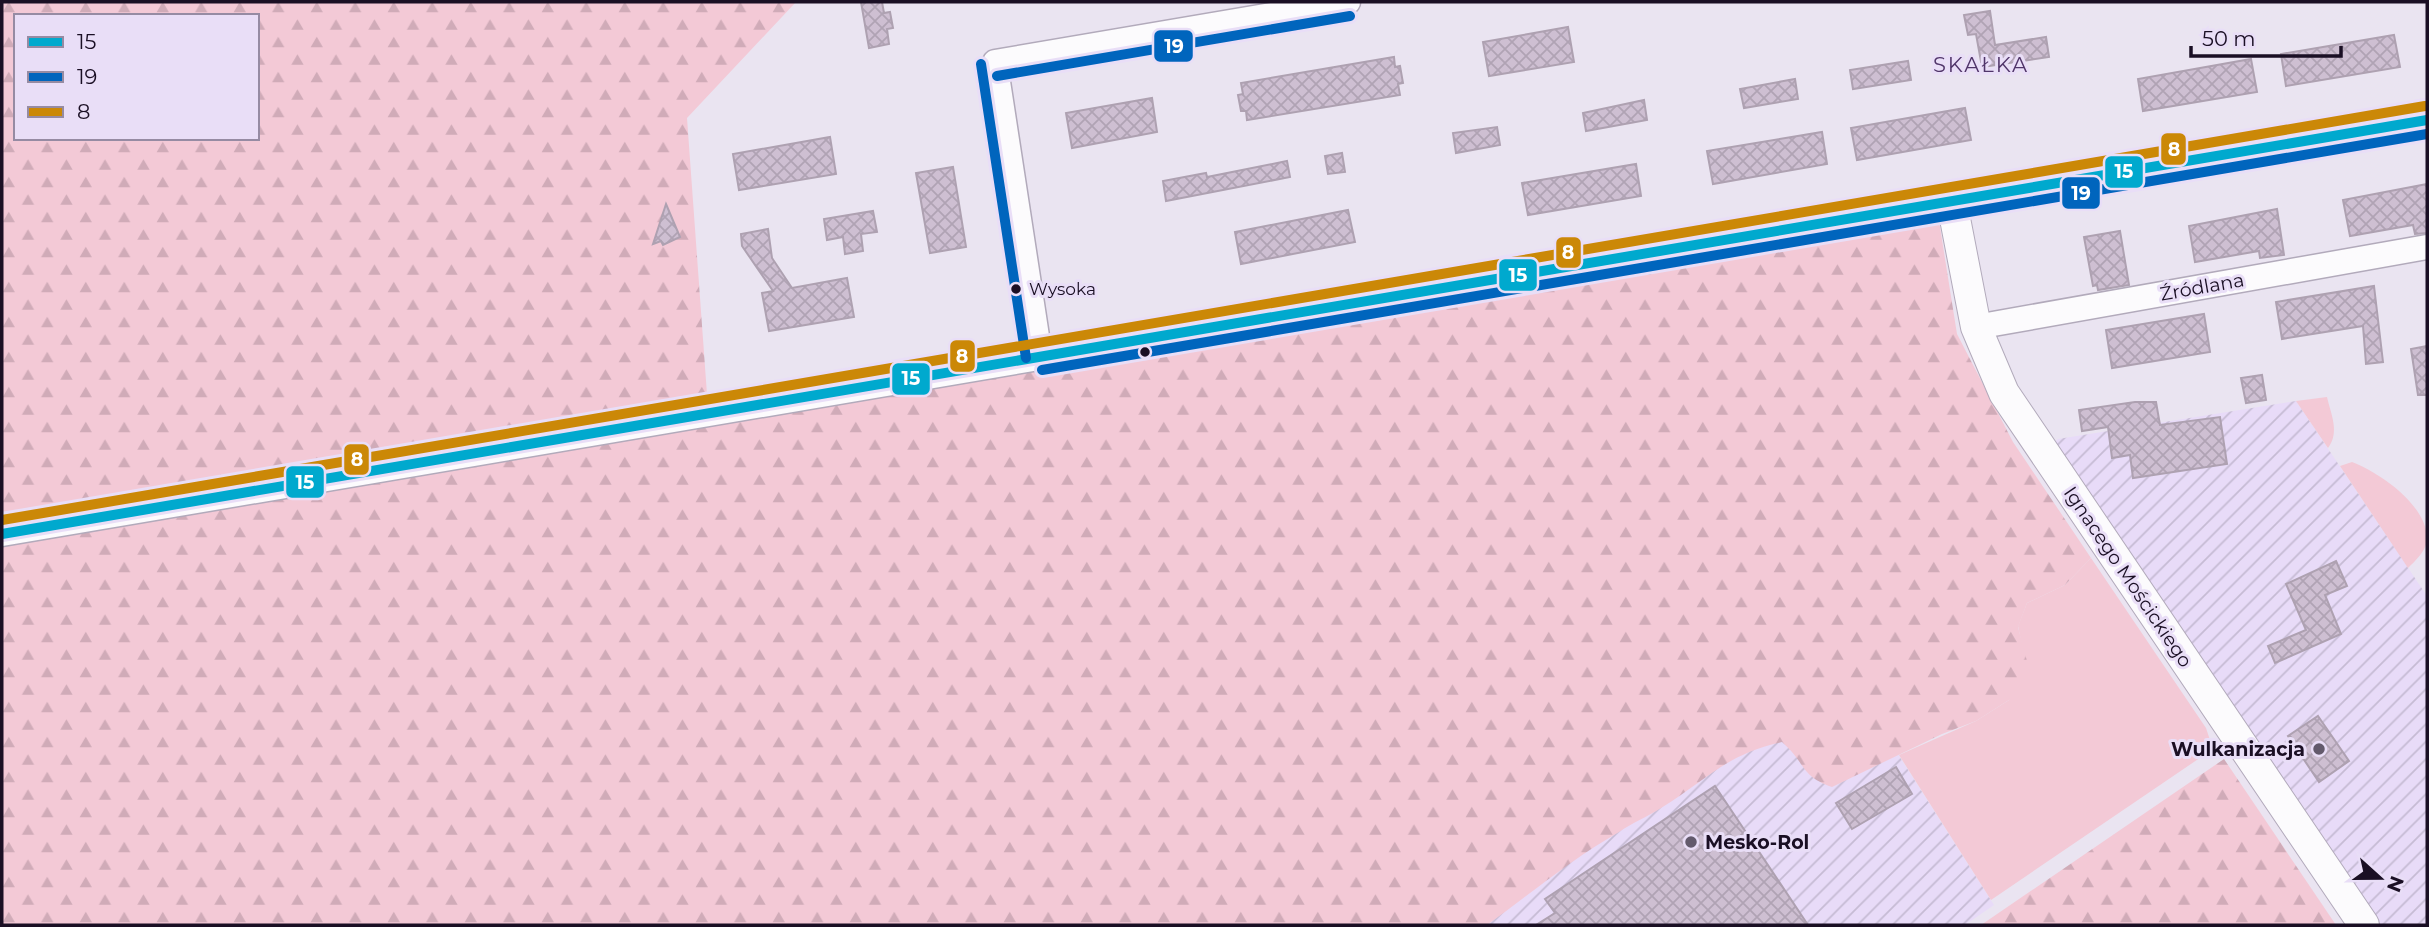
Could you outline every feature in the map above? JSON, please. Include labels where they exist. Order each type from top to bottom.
[{"type":"street","points":[[1040,356],[995,62],[1348,2]]},
{"type":"street","points":[[2,534],[2427,120]]},
{"type":"street","name":"Ignacego Mościckiego","points":[[1952,203],[1976,327],[2004,393],[2364,925]]},
{"type":"street","name":"Źródlana","points":[[1976,327],[2427,247]]},
{"type":"shaded area","points":[[2296,401],[2427,596],[2427,925],[2365,925],[2044,452],[2058,439]]},
{"type":"shaded area","points":[[1812,619],[1994,905],[1965,925],[1339,925]]},
{"type":"green space","points":[[2,2],[796,2],[687,118],[708,408],[1936,202],[1957,334],[2013,442],[2091,558],[2065,585],[2027,603],[2018,627],[2032,680],[2009,700],[1976,721],[1942,734],[1832,787],[1808,773],[1782,742],[1746,753],[1585,854],[1487,925],[2,925]]},
{"type":"green space","points":[[2327,397],[2334,430],[2328,448],[2296,401]]},
{"type":"green space","points":[[2352,462],[2376,474],[2401,492],[2420,515],[2426,528],[2427,541],[2422,553],[2408,568],[2340,466]]},
{"type":"green space","points":[[2091,558],[2206,728],[2213,749],[1991,900],[1899,755],[1976,721],[2009,700],[2023,650],[2018,626],[2027,603],[2065,585]]},
{"type":"green space","points":[[2224,759],[2336,925],[1981,925]]},
{"type":"building","points":[[861,2],[882,2],[884,13],[890,12],[893,28],[887,29],[889,44],[869,48]]},
{"type":"building","points":[[1990,11],[1995,45],[2046,37],[2049,57],[1982,67],[1976,34],[1968,35],[1964,15]]},
{"type":"building","points":[[1568,27],[1574,62],[1489,76],[1483,42]]},
{"type":"building","points":[[2394,35],[2400,67],[2286,86],[2281,54]]},
{"type":"building","points":[[1394,57],[1395,67],[1400,66],[1403,83],[1398,84],[1400,95],[1247,120],[1246,111],[1241,111],[1238,95],[1243,94],[1241,83]]},
{"type":"building","points":[[2251,59],[2257,92],[2143,111],[2138,79]]},
{"type":"building","points":[[1908,61],[1911,80],[1853,89],[1850,70]]},
{"type":"building","points":[[1795,79],[1798,99],[1744,108],[1740,89]]},
{"type":"building","points":[[1152,98],[1157,132],[1072,148],[1066,113]]},
{"type":"building","points":[[1644,100],[1647,120],[1586,131],[1583,113]]},
{"type":"building","points":[[1965,108],[1971,140],[1857,160],[1851,128]]},
{"type":"building","points":[[1497,127],[1500,145],[1456,153],[1453,133]]},
{"type":"building","points":[[1822,132],[1827,164],[1713,184],[1707,151]]},
{"type":"building","points":[[830,137],[836,174],[739,190],[733,154]]},
{"type":"building","points":[[1342,153],[1345,172],[1328,174],[1325,156]]},
{"type":"building","points":[[1287,161],[1290,177],[1166,201],[1163,181],[1206,173],[1207,177]]},
{"type":"building","points":[[1636,164],[1641,196],[1528,215],[1522,183]]},
{"type":"building","points":[[953,167],[966,247],[930,253],[916,173]]},
{"type":"building","points":[[2427,184],[2427,233],[2415,234],[2413,225],[2350,236],[2343,200]]},
{"type":"building","points":[[666,204],[680,237],[663,245],[661,241],[653,244]]},
{"type":"building","points":[[2277,209],[2284,255],[2260,258],[2259,251],[2195,262],[2189,226]]},
{"type":"building","points":[[1348,210],[1355,242],[1241,264],[1235,232]]},
{"type":"building","points":[[873,211],[877,232],[861,234],[863,251],[845,254],[843,237],[827,240],[824,219]]},
{"type":"building","points":[[768,229],[772,258],[792,288],[847,278],[854,317],[769,331],[762,293],[773,291],[742,246],[741,234]]},
{"type":"building","points":[[2120,231],[2129,285],[2098,290],[2097,285],[2093,286],[2084,237]]},
{"type":"building","points":[[2374,286],[2383,362],[2366,364],[2363,326],[2282,339],[2276,302]]},
{"type":"building","points":[[2204,314],[2210,352],[2112,368],[2106,330]]},
{"type":"building","points":[[2427,346],[2427,395],[2418,395],[2411,349]]},
{"type":"building","points":[[2262,375],[2266,400],[2246,403],[2241,378]]},
{"type":"building","points":[[2135,402],[2156,402],[2160,425],[2220,417],[2227,464],[2133,478],[2130,455],[2112,458],[2108,427],[2082,431],[2079,410]]},
{"type":"building","points":[[2336,561],[2347,586],[2325,595],[2341,634],[2275,663],[2268,646],[2306,630],[2286,584]]},
{"type":"building","name":"Wulkanizacja","points":[[2318,716],[2349,761],[2319,782],[2288,736]]},
{"type":"building","points":[[1896,767],[1912,794],[1852,829],[1836,803]]},
{"type":"building","name":"Mesko-Rol","points":[[1715,786],[1808,925],[1536,925],[1555,913],[1545,899]]},
{"type":"transit line","name":"19","points":[[997,76],[1350,16]]},
{"type":"transit line","name":"19","points":[[981,64],[1026,358]]},
{"type":"transit line","name":"8","points":[[2,520],[2425,106]]},
{"type":"transit line","name":"15","points":[[2,534],[2427,120]]},
{"type":"transit line","name":"19","points":[[1042,370],[2427,134]]},
{"type":"place","name":"Wysoka","points":[[1016,289]]},
{"type":"place","name":"Wulkanizacja","points":[[2319,749]]},
{"type":"place","name":"Mesko-Rol","points":[[1691,842]]},
{"type":"district","name":"SKAŁKA","points":[[1981,64]]}]
